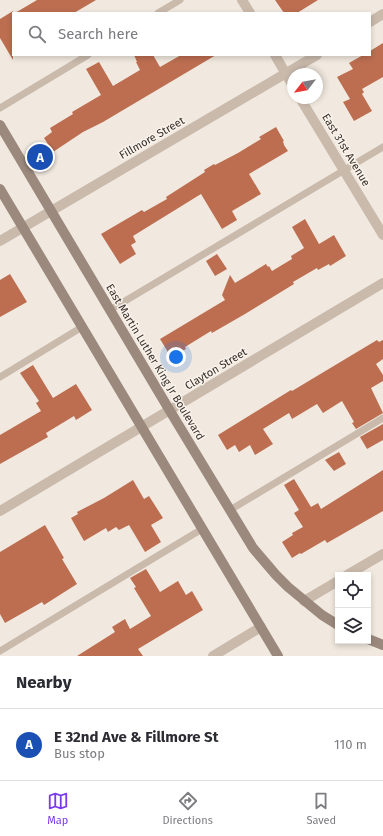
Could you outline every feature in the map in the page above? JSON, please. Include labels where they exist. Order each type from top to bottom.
[{"type":"main road","name":"East Martin Luther King Jr Boulevard","points":[[0,125],[170,411],[258,554],[276,575],[304,601]]},
{"type":"main road","points":[[0,189],[278,656]]},
{"type":"main road","points":[[304,601],[335,623]]},
{"type":"main road","points":[[371,640],[383,645]]},
{"type":"street","points":[[242,0],[249,12]]},
{"type":"street","points":[[371,21],[383,14]]},
{"type":"street","points":[[275,56],[286,74]]},
{"type":"street","name":"Fillmore Street","points":[[0,241],[50,210],[286,74],[314,56]]},
{"type":"street","name":"East 31st Avenue","points":[[304,104],[383,235]]},
{"type":"street","name":"Clayton Street","points":[[0,511],[383,283]]},
{"type":"street","points":[[352,572],[383,554]]},
{"type":"street","points":[[304,601],[335,583]]},
{"type":"street","points":[[213,656],[261,627]]},
{"type":"lane","points":[[160,12],[180,0]]},
{"type":"lane","points":[[0,108],[86,56]]},
{"type":"lane","points":[[110,310],[383,147]]},
{"type":"lane","points":[[0,377],[82,327]]},
{"type":"lane","points":[[230,510],[383,418]]},
{"type":"lane","points":[[0,651],[202,529]]},
{"type":"building","points":[[37,0],[96,0],[76,12],[17,12]]},
{"type":"building","points":[[275,0],[318,0],[299,12],[283,12]]},
{"type":"building","points":[[13,11],[13,60],[0,38],[0,19]]},
{"type":"building","points":[[383,43],[383,77],[362,89],[364,92],[362,94],[372,111],[354,121],[343,102],[350,99],[337,77],[353,69],[349,63],[361,56],[371,56],[371,50]]},
{"type":"building","points":[[134,56],[154,56],[160,67],[179,56],[214,56],[103,122],[83,132],[53,152],[44,138],[52,132],[50,128],[73,114],[72,112],[101,95],[86,69],[99,62],[113,86],[140,70]]},
{"type":"building","points":[[276,127],[288,151],[249,174],[261,194],[232,211],[237,220],[222,229],[201,194],[133,236],[136,242],[131,245],[136,254],[120,264],[101,234],[142,210],[144,212],[167,199],[166,197],[205,172],[204,170],[238,153],[261,139],[259,137]]},
{"type":"building","points":[[305,219],[319,244],[334,235],[346,256],[330,266],[329,264],[318,270],[317,268],[245,314],[212,333],[211,331],[185,347],[186,349],[171,357],[160,339],[225,300],[222,295],[230,275],[235,283],[266,264],[272,271],[292,259],[291,256],[304,248],[292,227]]},
{"type":"building","points":[[217,254],[227,269],[215,276],[206,261]]},
{"type":"building","points":[[10,274],[27,302],[0,317],[0,280]]},
{"type":"building","points":[[377,340],[379,342],[383,340],[383,359],[376,364],[383,375],[383,381],[371,388],[383,413],[356,429],[352,423],[354,422],[342,401],[323,413],[317,404],[292,419],[289,413],[263,429],[273,444],[255,455],[250,445],[239,452],[235,445],[227,450],[218,435]]},
{"type":"building","points":[[33,365],[53,398],[76,384],[92,410],[76,420],[74,416],[46,433],[48,437],[0,464],[0,435],[41,411],[36,403],[39,401],[20,373]]},
{"type":"building","points":[[383,424],[383,440],[367,449],[360,437]]},
{"type":"building","points":[[339,452],[346,464],[334,471],[325,460]]},
{"type":"building","points":[[383,470],[383,511],[327,543],[325,540],[292,558],[282,542],[293,535],[292,533],[303,527],[294,513],[299,510],[284,485],[294,479],[311,507],[318,503],[321,509]]},
{"type":"building","points":[[133,480],[144,499],[149,496],[163,518],[151,525],[161,542],[145,552],[129,525],[119,530],[116,527],[108,532],[106,528],[84,541],[71,518],[78,514],[77,512],[104,498]]},
{"type":"building","points":[[45,525],[64,558],[62,559],[77,584],[44,605],[42,602],[5,623],[0,614],[0,552]]},
{"type":"building","points":[[146,569],[160,592],[178,581],[186,595],[192,591],[203,610],[138,649],[143,656],[77,656],[115,632],[112,627],[125,619],[130,629],[151,616],[134,588],[136,587],[130,578]]},
{"type":"place","name":"E 32nd Ave & Fillmore St","points":[[40,157]]}]
